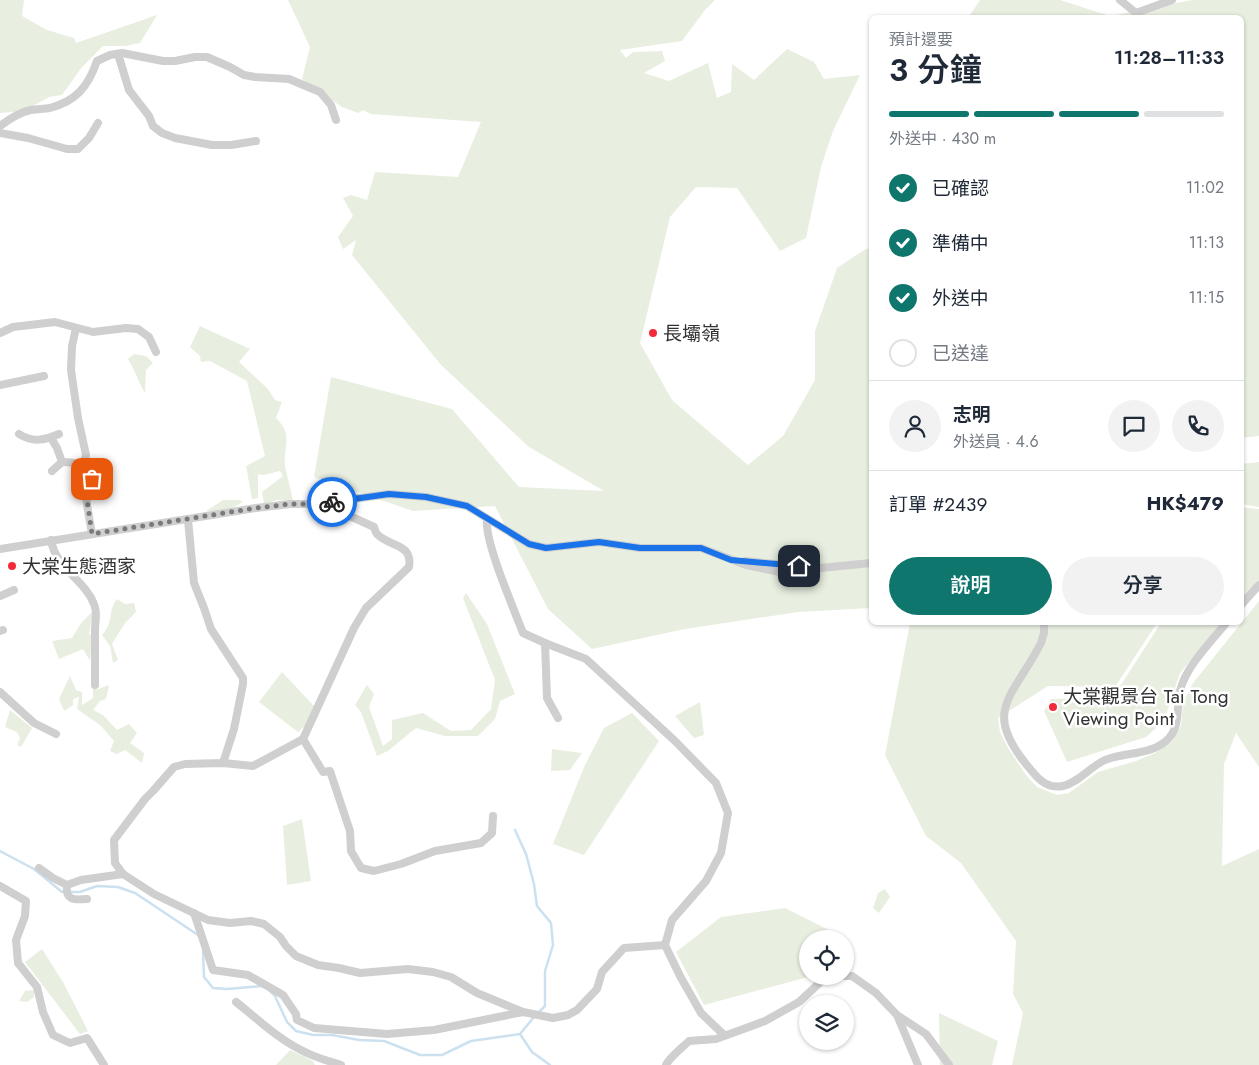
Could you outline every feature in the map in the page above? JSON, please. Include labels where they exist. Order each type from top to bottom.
[{"type":"street","points":[[1120,0],[1136,13],[1172,0]]},
{"type":"street","points":[[0,126],[29,110],[48,108],[67,102],[82,90],[93,73],[97,61],[122,53],[163,61],[195,57],[207,58],[255,78],[289,79],[320,92],[331,106],[336,120]]},
{"type":"street","points":[[118,54],[129,90],[149,116],[153,126],[162,133],[175,138],[212,145],[231,145],[256,141]]},
{"type":"street","points":[[0,133],[28,138],[67,149],[78,149],[89,138],[98,123]]},
{"type":"street","points":[[0,332],[13,327],[55,322],[93,332],[126,328],[138,329],[149,337],[156,352]]},
{"type":"street","points":[[76,328],[72,346],[71,370],[75,403],[86,456],[83,466]]},
{"type":"street","points":[[0,385],[44,376]]},
{"type":"street","points":[[19,434],[25,438],[36,440],[51,438],[59,434]]},
{"type":"street","points":[[51,438],[62,462]]},
{"type":"street","points":[[52,471],[62,462],[77,462],[90,475],[92,479],[86,493],[92,534]]},
{"type":"street","points":[[0,549],[290,504],[316,504],[389,494],[426,497],[467,506],[487,519],[497,534],[498,565],[523,632],[586,659],[675,741],[716,783],[728,813],[720,853],[706,881],[672,920],[665,945],[701,1012],[724,1036]]},
{"type":"street","points":[[316,504],[341,512],[374,527],[377,535],[406,551],[410,560],[409,567],[366,608],[354,628],[303,739],[253,766],[223,763],[185,764],[174,767],[144,799],[114,840],[115,863],[122,874],[154,894],[208,920],[230,923],[251,921],[264,924],[280,937],[296,956],[318,966],[360,972],[408,969],[433,972],[451,977],[477,993],[523,1012],[553,1018],[568,1015],[577,1010],[597,989],[602,972],[624,948],[665,945]]},
{"type":"street","points":[[487,519],[486,523],[497,534],[546,548],[599,542],[640,548],[701,548],[731,560],[816,568],[869,563]]},
{"type":"street","points":[[188,520],[191,572],[194,583],[215,637],[243,678],[234,729],[223,763]]},
{"type":"street","points":[[51,540],[58,560],[95,605],[97,613],[94,629],[95,685]]},
{"type":"street","points":[[1244,602],[1259,585]]},
{"type":"street","points":[[0,596],[14,590]]},
{"type":"street","points":[[1044,625],[1041,643],[1006,703],[1003,722],[1013,746],[1036,776],[1044,784],[1059,786],[1072,783],[1106,760],[1152,749],[1168,740],[1176,725],[1180,692],[1187,672],[1225,625]]},
{"type":"street","points":[[545,643],[547,698],[558,718]]},
{"type":"street","points":[[0,692],[34,723],[56,734]]},
{"type":"street","points":[[303,739],[323,772],[330,771],[350,831],[350,851],[361,868],[374,871],[401,864],[434,851],[481,843],[492,833],[493,816]]},
{"type":"street","points":[[39,868],[68,890],[73,900],[87,899]]},
{"type":"street","points":[[68,890],[81,880],[122,874]]},
{"type":"street","points":[[0,886],[26,901],[25,916],[16,940],[18,963],[37,987],[43,1012],[53,1034],[70,1043],[87,1038],[104,1065]]},
{"type":"street","points":[[194,913],[212,970],[248,975],[284,995],[290,1003],[297,1020],[314,1028],[387,1034],[434,1030],[523,1012]]},
{"type":"street","points":[[854,977],[876,993],[897,1015],[926,1034],[949,1065]]},
{"type":"street","points":[[666,1065],[668,1060],[689,1041],[724,1036],[765,1021],[799,1002],[817,985]]},
{"type":"street","points":[[236,1002],[293,1046],[308,1054],[341,1065]]},
{"type":"street","points":[[897,1015],[918,1065]]},
{"type":"green space","points":[[0,0],[24,0],[22,16],[47,30],[74,38],[76,43],[157,15],[140,43],[125,46],[103,46],[82,67],[62,95],[49,97],[24,111],[0,113]]},
{"type":"green space","points":[[288,0],[715,0],[705,10],[682,41],[620,50],[626,58],[633,52],[662,51],[665,61],[644,73],[669,81],[708,63],[717,98],[731,92],[732,64],[754,80],[787,49],[814,62],[824,79],[860,75],[833,131],[821,167],[806,238],[780,251],[737,188],[696,187],[670,217],[640,343],[672,400],[748,465],[783,436],[815,380],[815,331],[837,268],[869,249],[869,608],[798,612],[685,629],[592,649],[548,609],[495,506],[413,511],[314,477],[331,377],[452,409],[519,487],[604,491],[529,447],[441,365],[352,255],[356,240],[343,249],[338,237],[353,216],[343,198],[351,195],[367,200],[375,172],[458,177],[481,122],[371,114],[363,110],[358,113],[342,107],[302,79],[310,47]]},
{"type":"green space","points":[[980,0],[1060,0],[1107,15],[970,15]]},
{"type":"green space","points":[[1192,0],[1259,0],[1259,436],[1244,438],[1244,15],[1115,15]]},
{"type":"green space","points":[[200,326],[250,349],[239,362],[268,389],[275,400],[282,402],[276,418],[285,430],[285,466],[293,501],[277,500],[264,504],[262,492],[283,476],[280,471],[263,475],[258,474],[258,498],[252,499],[246,466],[265,456],[247,381],[210,361],[201,362],[200,356],[190,347]]},
{"type":"green space","points":[[134,354],[146,356],[153,363],[146,370],[145,393],[128,359]]},
{"type":"green space","points":[[1259,462],[1259,507],[1244,504],[1244,464]]},
{"type":"green space","points":[[223,500],[239,500],[243,502],[225,512],[206,511]]},
{"type":"green space","points":[[1244,507],[1259,509],[1259,582],[1244,596]]},
{"type":"green space","points":[[466,593],[487,624],[515,694],[500,701],[495,719],[478,736],[445,736],[416,728],[388,751],[377,756],[361,712],[355,705],[367,685],[374,694],[369,707],[383,746],[392,739],[392,720],[423,713],[451,731],[471,730],[491,709],[495,680],[463,598]]},
{"type":"green space","points":[[117,599],[125,604],[134,603],[136,612],[125,623],[112,644],[118,660],[113,663],[110,646],[102,635],[110,621],[112,608]]},
{"type":"green space","points":[[1259,601],[1259,767],[1236,733],[1224,764],[1222,866],[1259,849],[1259,1065],[1012,1065],[1023,1013],[1013,994],[1016,941],[961,863],[926,836],[885,755],[910,625],[1156,625],[1115,687],[1048,686],[998,718],[1000,732],[1026,775],[1037,787],[1057,795],[1069,793],[1098,772],[1136,761],[1155,753],[1173,741],[1181,725],[1183,703],[1193,683],[1240,625],[1244,625],[1244,620]]},
{"type":"green space","points":[[93,613],[93,624],[91,622],[89,635],[92,634],[90,661],[83,649],[59,659],[52,641],[72,638],[82,622]]},
{"type":"green space","points":[[1160,625],[1220,625],[1180,673],[1164,721],[1146,737],[1067,762],[1044,711],[1051,699],[1113,697]]},
{"type":"green space","points":[[282,672],[314,706],[309,722],[298,732],[259,702]]},
{"type":"green space","points":[[70,676],[76,690],[82,692],[82,705],[93,698],[93,685],[98,686],[96,690],[109,685],[106,699],[100,701],[93,710],[103,715],[117,730],[129,724],[137,733],[130,743],[144,753],[142,763],[125,750],[117,754],[110,751],[114,741],[100,725],[77,709],[79,697],[73,699],[73,705],[64,711],[59,699]]},
{"type":"green space","points":[[700,702],[704,735],[694,738],[675,716]]},
{"type":"green space","points":[[10,710],[32,728],[21,747],[17,745],[20,738],[17,732],[5,727]]},
{"type":"green space","points":[[632,713],[659,741],[584,855],[553,844],[585,765],[604,728]]},
{"type":"green space","points":[[552,749],[582,753],[570,770],[551,771]]},
{"type":"green space","points":[[302,819],[311,881],[287,885],[283,826]]},
{"type":"green space","points":[[885,889],[890,897],[879,913],[873,908],[878,893]]},
{"type":"green space","points":[[785,908],[829,930],[799,930],[799,979],[704,1005],[676,952],[721,917]]},
{"type":"green space","points":[[42,949],[63,982],[88,1031],[80,1034],[25,962]]},
{"type":"green space","points":[[34,990],[34,997],[27,1002],[19,1001],[25,991]]},
{"type":"green space","points":[[939,1013],[998,1041],[992,1065],[940,1065]]},
{"type":"green space","points":[[290,1050],[313,1061],[315,1065],[276,1065]]},
{"type":"waterway","points":[[515,830],[526,854],[534,884],[537,906],[551,923],[553,945],[545,971],[545,1006],[538,1013]]},
{"type":"waterway","points":[[0,851],[34,869],[62,892],[80,892],[97,886],[118,887],[135,893],[198,935]]},
{"type":"waterway","points":[[203,951],[204,977],[213,988],[227,989],[262,986]]},
{"type":"waterway","points":[[270,991],[275,996],[287,1022],[296,1031],[313,1035],[332,1035],[359,1040],[384,1041],[420,1055],[442,1055],[471,1041],[520,1034],[534,1017]]},
{"type":"waterway","points":[[520,1034],[532,1052],[550,1065]]},
{"type":"way so far","points":[[92,479],[86,493],[92,534],[256,508],[332,502]]},
{"type":"place","name":"長壩嶺","points":[[653,333]]},
{"type":"place","name":"大棠生態酒家","points":[[12,566]]},
{"type":"place","name":"大棠觀景台 Tai Tong Viewing Point","points":[[1053,707]]},
{"type":"route","points":[[332,502],[389,494],[426,497],[467,506],[529,544],[546,548],[599,542],[640,548],[701,548],[731,560],[799,566]]}]
